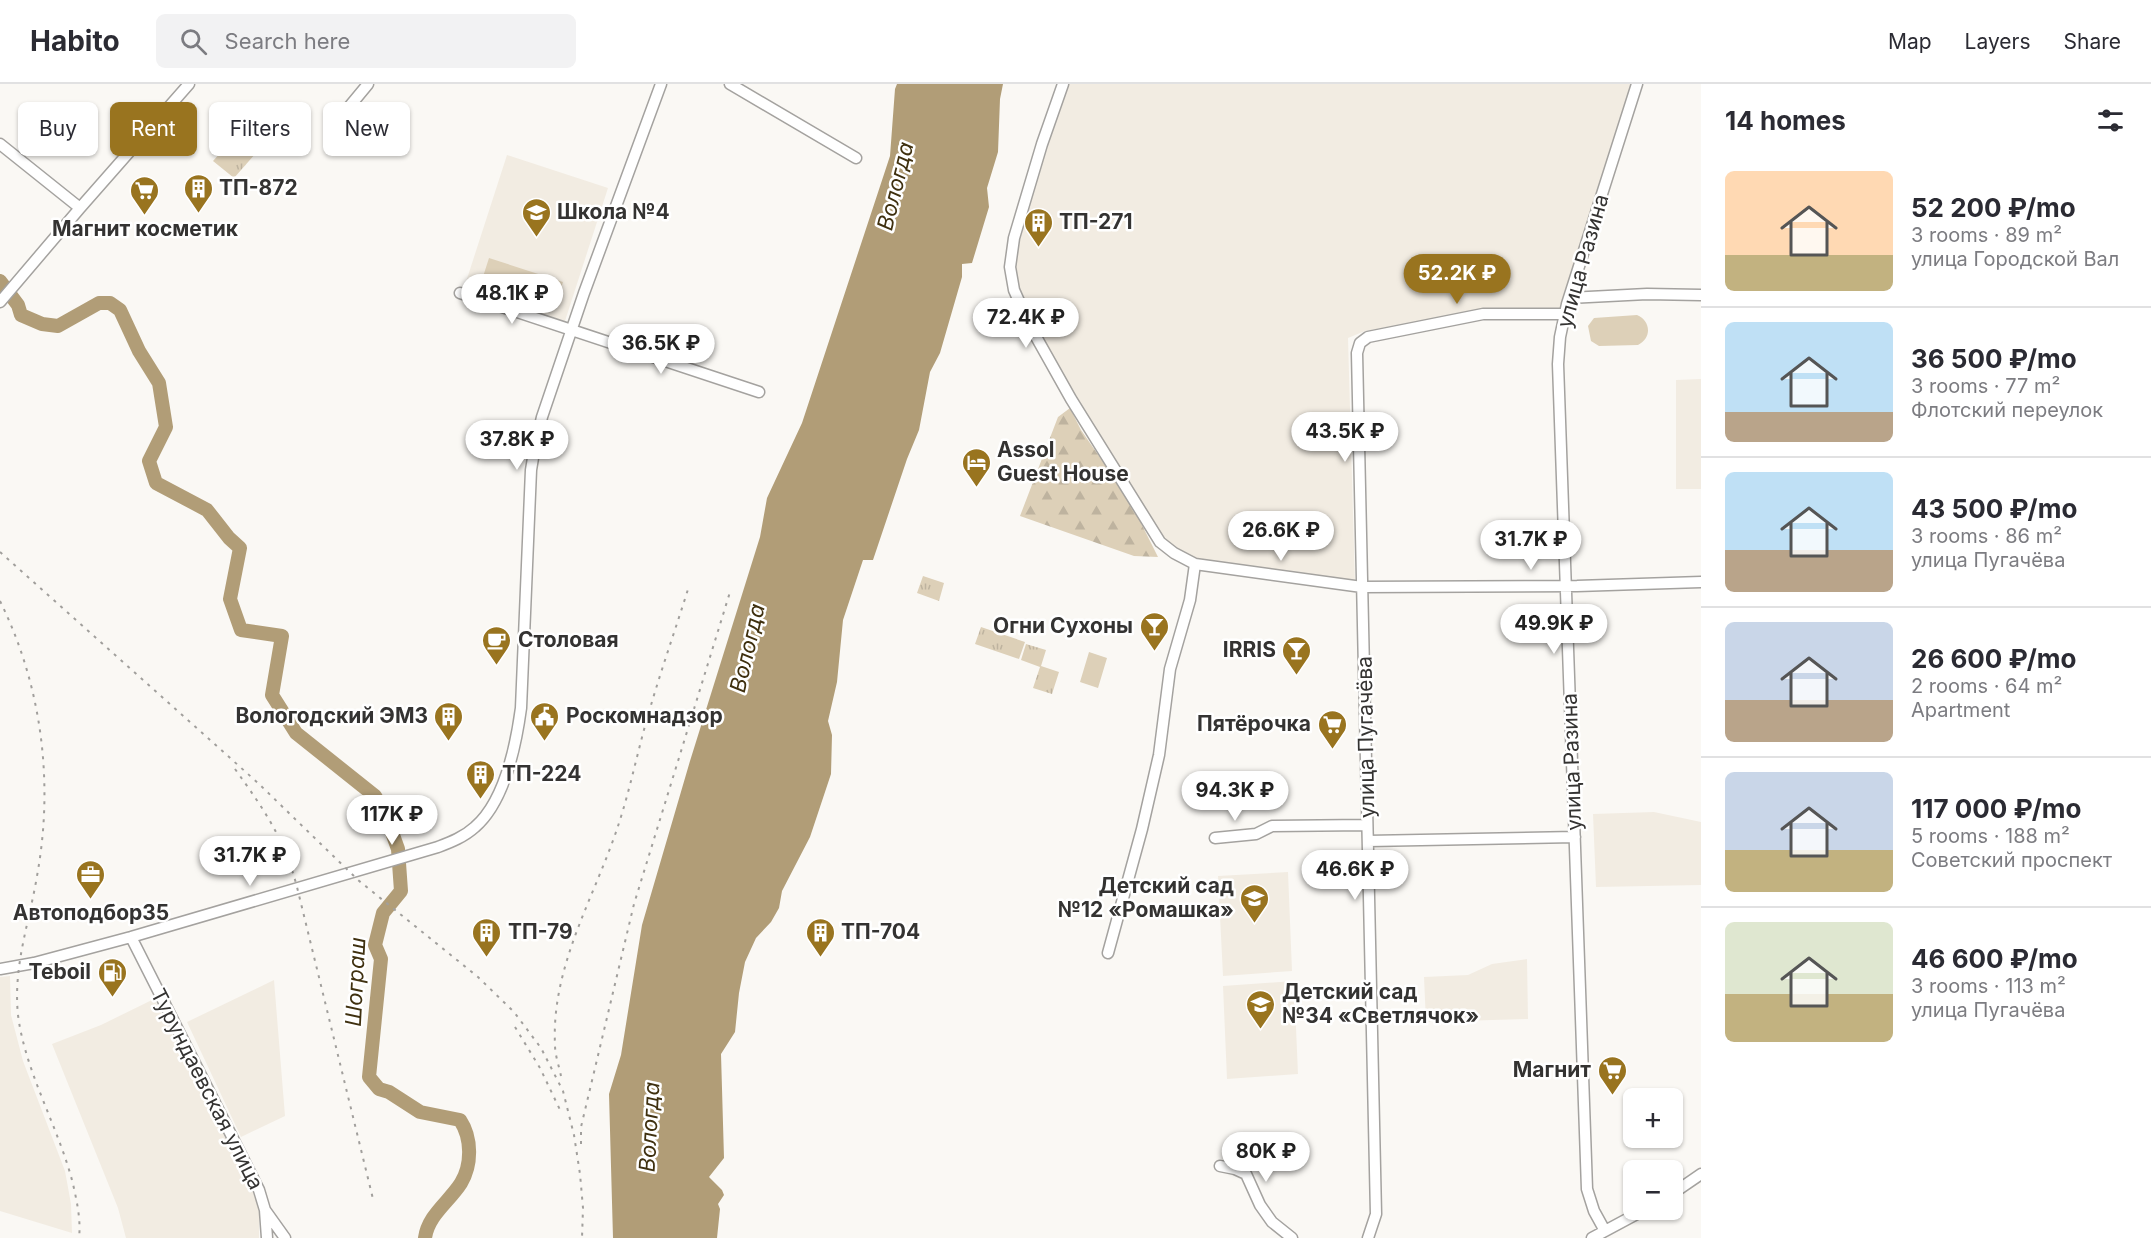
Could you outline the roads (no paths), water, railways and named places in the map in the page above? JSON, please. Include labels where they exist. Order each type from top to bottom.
[{"type":"street","points":[[0,302],[189,84]]},
{"type":"street","points":[[353,102],[368,84]]},
{"type":"street","points":[[0,969],[34,963],[131,937],[416,854],[454,841],[477,826],[487,814],[516,741],[522,702],[531,470],[542,417],[611,217],[661,84]]},
{"type":"street","points":[[730,84],[856,158]]},
{"type":"street","points":[[1063,84],[1042,144],[1014,238],[1010,267],[1014,290],[1030,326],[1071,399],[1160,542],[1174,554],[1195,564],[1362,587],[1701,582]]},
{"type":"street","name":"улица Разина","points":[[1605,1231],[1594,1211],[1587,1189],[1558,364],[1564,314],[1637,84]]},
{"type":"street","points":[[0,144],[80,207]]},
{"type":"street","points":[[459,294],[759,392]]},
{"type":"street","points":[[1569,298],[1647,294],[1701,295]]},
{"type":"street","name":"улица Пугачёва","points":[[1368,1238],[1376,1214],[1357,353],[1360,343],[1368,337],[1483,314],[1564,314]]},
{"type":"street","points":[[1108,952],[1142,829],[1159,755],[1170,669],[1190,600],[1195,564]]},
{"type":"street","points":[[1215,838],[1256,834],[1272,826],[1368,825]]},
{"type":"street","points":[[1368,841],[1575,837]]},
{"type":"street","name":"Турундаевская улица","points":[[131,937],[259,1190],[265,1210],[285,1238]]},
{"type":"street","points":[[1220,1166],[1235,1168],[1246,1174],[1260,1205],[1272,1222],[1292,1238]]},
{"type":"street","points":[[1683,1186],[1701,1174]]},
{"type":"street","points":[[265,1210],[267,1238]]},
{"type":"street","points":[[1592,1238],[1626,1220]]},
{"type":"water","name":"Вологда","points":[[897,84],[1003,84],[1000,99],[998,152],[987,188],[989,207],[972,263],[962,264],[962,277],[940,353],[930,372],[919,430],[873,560],[863,560],[843,620],[837,682],[828,721],[832,735],[831,774],[810,837],[782,891],[779,908],[771,922],[756,938],[745,962],[735,1032],[721,1054],[724,1158],[709,1177],[724,1195],[718,1204],[720,1209],[717,1238],[613,1238],[609,1094],[621,1055],[642,925],[760,537],[767,498],[802,423],[890,156]]},
{"type":"waterway","name":"Шограш","points":[[0,281],[18,305],[21,315],[42,324],[58,326],[99,303],[110,303],[120,310],[139,351],[159,383],[166,427],[149,461],[156,483],[207,510],[240,548],[230,599],[241,630],[282,636],[272,695],[296,733],[375,796],[385,813],[398,849],[401,891],[383,913],[375,945],[381,959],[369,1077],[379,1089],[389,1092],[420,1112],[460,1120],[467,1135],[469,1152],[465,1176],[430,1222],[425,1238]]},
{"type":"railway","points":[[0,552],[258,783],[358,880],[478,977],[514,1012],[541,1048],[563,1091],[574,1135],[580,1174],[583,1208],[582,1238]]},
{"type":"railway","points":[[561,1076],[555,1045],[556,1015],[567,959],[619,823],[645,726],[689,586]]},
{"type":"railway","points":[[581,1144],[581,1127],[634,904],[730,592]]},
{"type":"railway","points":[[0,601],[26,667],[35,701],[44,771],[42,841],[20,962],[18,1015],[28,1058],[73,1184],[79,1218],[79,1238]]},
{"type":"railway","points":[[235,769],[256,798],[280,839],[292,870],[373,1199]]},
{"type":"railway","points":[[515,1027],[540,1068],[562,1114]]},
{"type":"place","name":"ТП-872","points":[[198,214]]},
{"type":"place","name":"Магнит косметик","points":[[145,216]]},
{"type":"place","name":"Школа №4","points":[[536,238]]},
{"type":"place","name":"ТП-271","points":[[1038,248]]},
{"type":"place","name":"Assol Guest House","points":[[976,488]]},
{"type":"place","name":"Огни Сухоны","points":[[1154,652]]},
{"type":"place","name":"Столовая","points":[[497,666]]},
{"type":"place","name":"IRRIS","points":[[1297,676]]},
{"type":"place","name":"Вологодский ЭМЗ","points":[[449,742]]},
{"type":"place","name":"Роскомнадзор","points":[[545,742]]},
{"type":"place","name":"Пятёрочка","points":[[1332,750]]},
{"type":"place","name":"ТП-224","points":[[481,800]]},
{"type":"place","name":"Автоподбор35","points":[[91,900]]},
{"type":"place","name":"Детский сад №12 «Ромашка»","points":[[1255,924]]},
{"type":"place","name":"ТП-79","points":[[487,958]]},
{"type":"place","name":"ТП-704","points":[[820,958]]},
{"type":"place","name":"Teboil","points":[[112,998]]},
{"type":"place","name":"Детский сад №34 «Светлячок»","points":[[1261,1030]]},
{"type":"place","name":"Магнит","points":[[1612,1096]]}]
